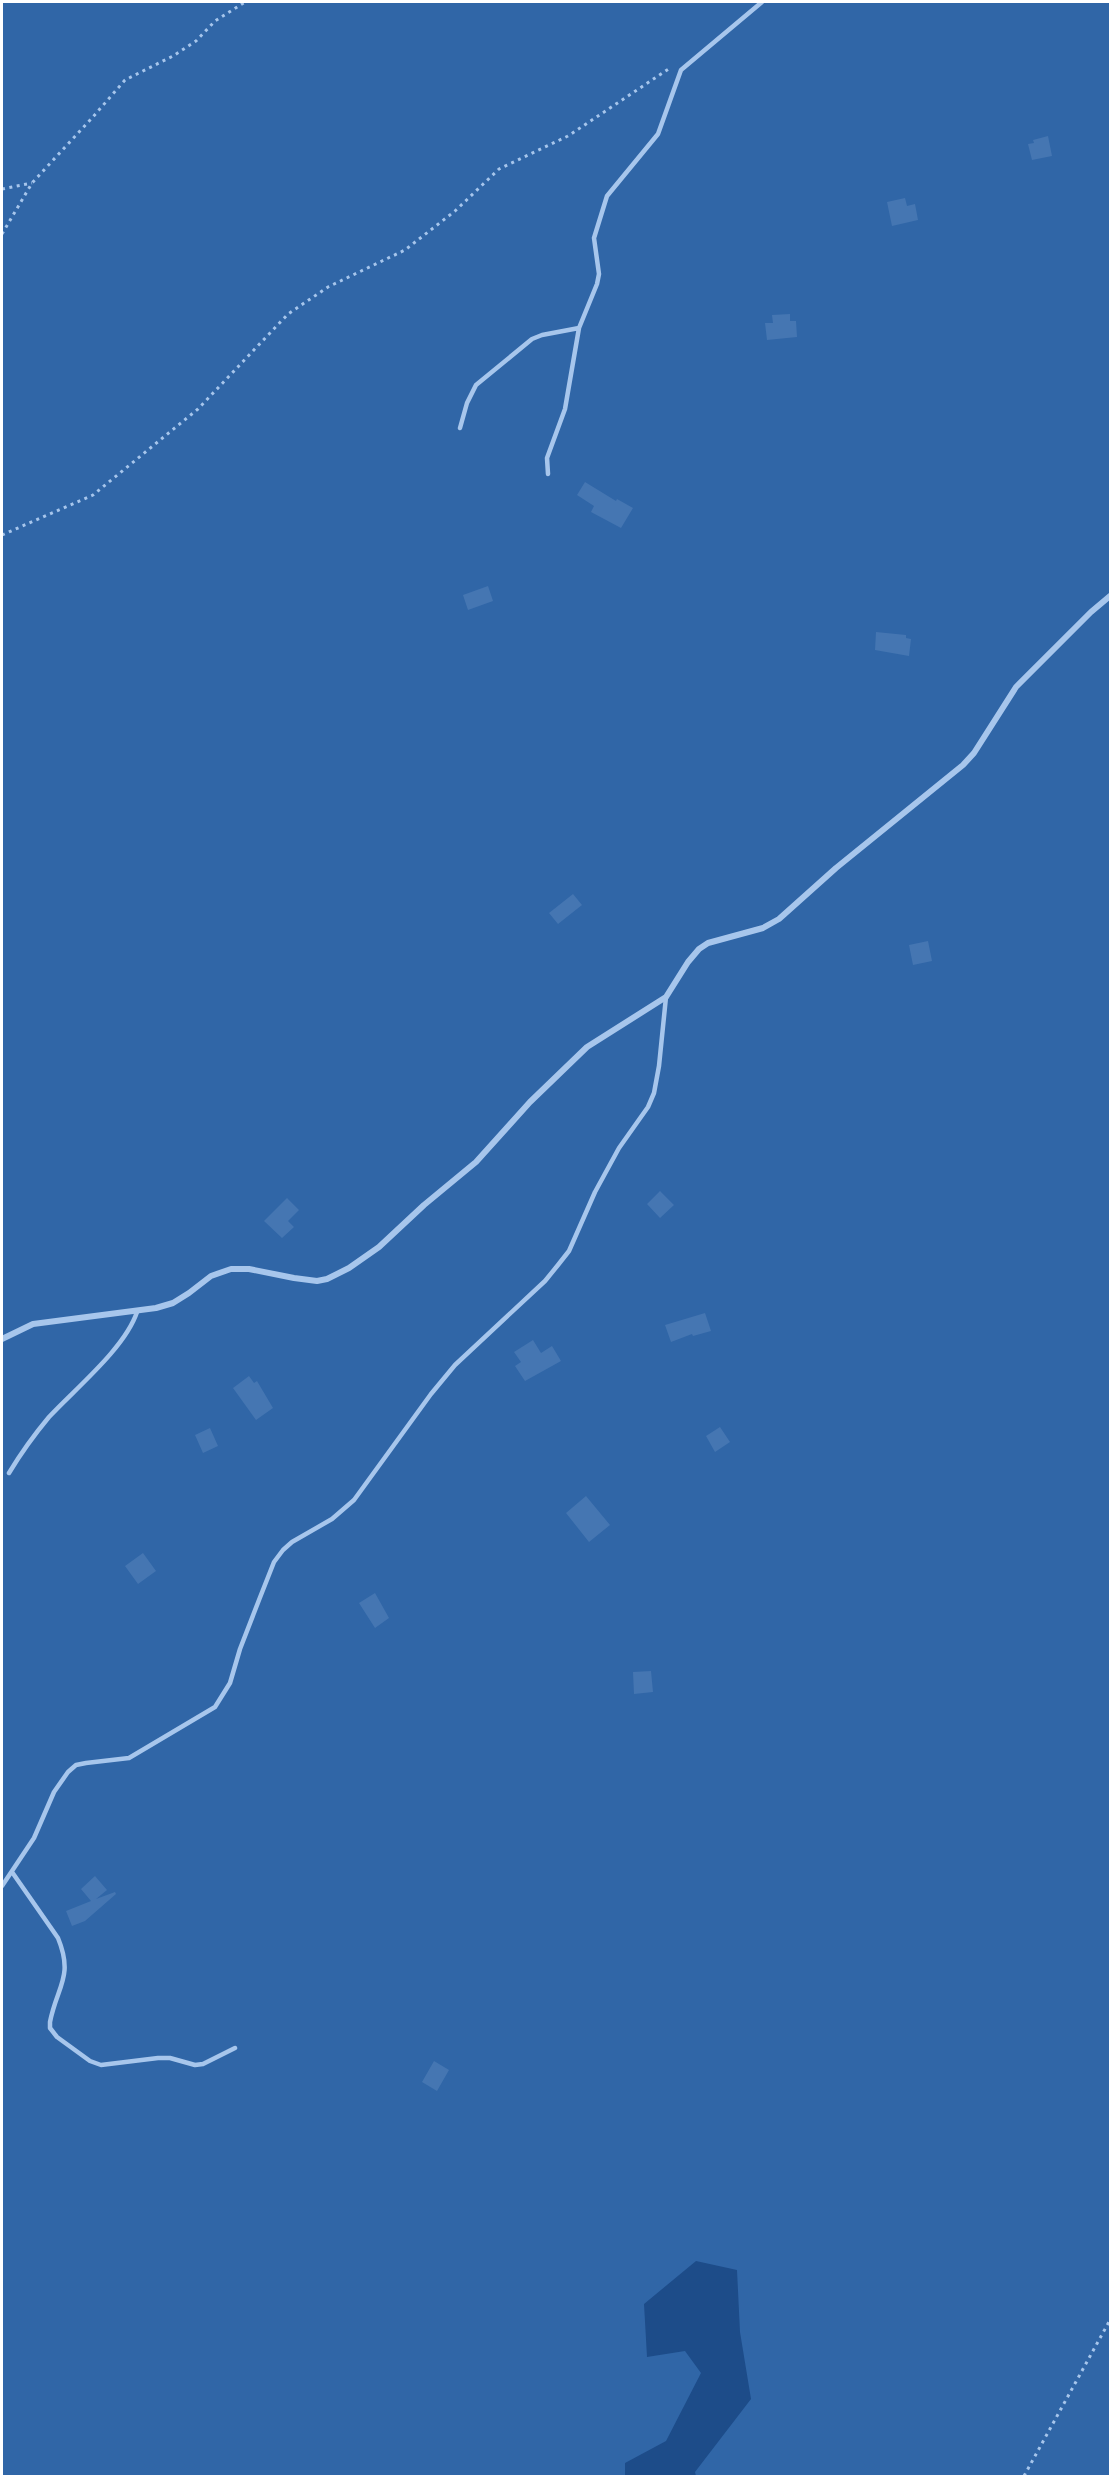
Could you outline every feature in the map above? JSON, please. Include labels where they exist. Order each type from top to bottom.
[{"type":"street","points":[[2,1339],[33,1324],[137,1312],[173,1303],[211,1276],[231,1269],[249,1269],[317,1281],[327,1279],[349,1268],[379,1247],[424,1205],[476,1162],[530,1102],[588,1047],[666,998],[688,962],[699,949],[708,943],[763,928],[779,919],[836,868],[963,765],[974,753],[1016,687],[1090,612],[1110,596]]},
{"type":"lane","points":[[548,474],[546,458],[565,409],[579,328],[597,284],[598,263],[594,238],[602,209],[608,196],[663,125],[676,79],[687,64],[762,2]]},
{"type":"lane","points":[[460,428],[467,403],[476,385],[532,339],[542,334],[579,328]]},
{"type":"lane","points":[[2,1886],[34,1838],[54,1792],[76,1765],[129,1758],[215,1707],[230,1683],[259,1600],[274,1562],[282,1550],[332,1519],[354,1500],[431,1394],[455,1365],[538,1287],[569,1251],[595,1192],[614,1157],[648,1107],[654,1093],[666,998]]},
{"type":"lane","points":[[9,1473],[26,1445],[49,1418],[121,1342],[137,1312]]},
{"type":"lane","points":[[12,1872],[62,1947],[65,1975],[50,2022],[50,2028],[57,2037],[90,2061],[101,2065],[158,2058],[171,2058],[195,2065],[203,2064],[235,2048]]},
{"type":"path","points":[[2,234],[32,183],[125,80],[173,56],[196,41],[215,21],[245,2]]},
{"type":"path","points":[[2,535],[93,495],[198,409],[288,314],[328,287],[405,250],[455,211],[499,169],[568,136],[669,68],[687,64]]},
{"type":"path","points":[[2,189],[32,183]]},
{"type":"path","points":[[1024,2476],[1110,2320]]},
{"type":"shaded area","points":[[2,2],[1110,2],[1110,2476],[696,2476],[695,2472],[751,2399],[740,2332],[737,2270],[696,2261],[644,2304],[647,2357],[685,2351],[701,2373],[666,2441],[625,2463],[625,2476],[2,2476]]},
{"type":"building","points":[[1048,136],[1052,156],[1032,160],[1028,144],[1034,143],[1033,140]]},
{"type":"building","points":[[905,198],[907,206],[915,204],[918,220],[892,226],[887,202]]},
{"type":"building","points":[[790,314],[790,321],[796,321],[797,337],[767,340],[765,323],[773,323],[772,315]]},
{"type":"building","points":[[585,482],[616,501],[617,499],[633,508],[621,528],[591,512],[594,506],[577,495]]},
{"type":"building","points":[[488,586],[493,601],[468,610],[463,595]]},
{"type":"building","points":[[876,632],[906,635],[906,638],[911,639],[909,656],[875,650]]},
{"type":"building","points":[[573,894],[582,905],[558,924],[549,913]]},
{"type":"building","points":[[928,941],[932,961],[913,965],[909,945]]},
{"type":"building","points":[[660,1191],[674,1205],[660,1218],[647,1204]]},
{"type":"building","points":[[287,1198],[299,1210],[288,1221],[294,1227],[282,1238],[264,1221]]},
{"type":"building","points":[[705,1313],[711,1331],[693,1336],[692,1334],[671,1342],[665,1325]]},
{"type":"building","points":[[533,1340],[541,1353],[552,1346],[561,1361],[525,1381],[515,1366],[521,1362],[514,1352]]},
{"type":"building","points":[[249,1376],[254,1383],[257,1381],[273,1408],[256,1420],[233,1388]]},
{"type":"building","points":[[720,1427],[730,1442],[715,1452],[706,1436]]},
{"type":"building","points":[[210,1428],[218,1446],[203,1453],[195,1435]]},
{"type":"building","points":[[586,1496],[610,1525],[589,1542],[566,1513]]},
{"type":"building","points":[[143,1553],[156,1571],[138,1584],[125,1566]]},
{"type":"building","points":[[375,1593],[389,1618],[375,1628],[359,1603]]},
{"type":"building","points":[[651,1671],[653,1692],[634,1694],[633,1672]]},
{"type":"building","points":[[95,1876],[107,1890],[96,1899],[115,1892],[116,1894],[85,1921],[72,1926],[66,1911],[91,1901],[81,1889]]},
{"type":"building","points":[[434,2061],[449,2070],[437,2091],[422,2082]]}]
